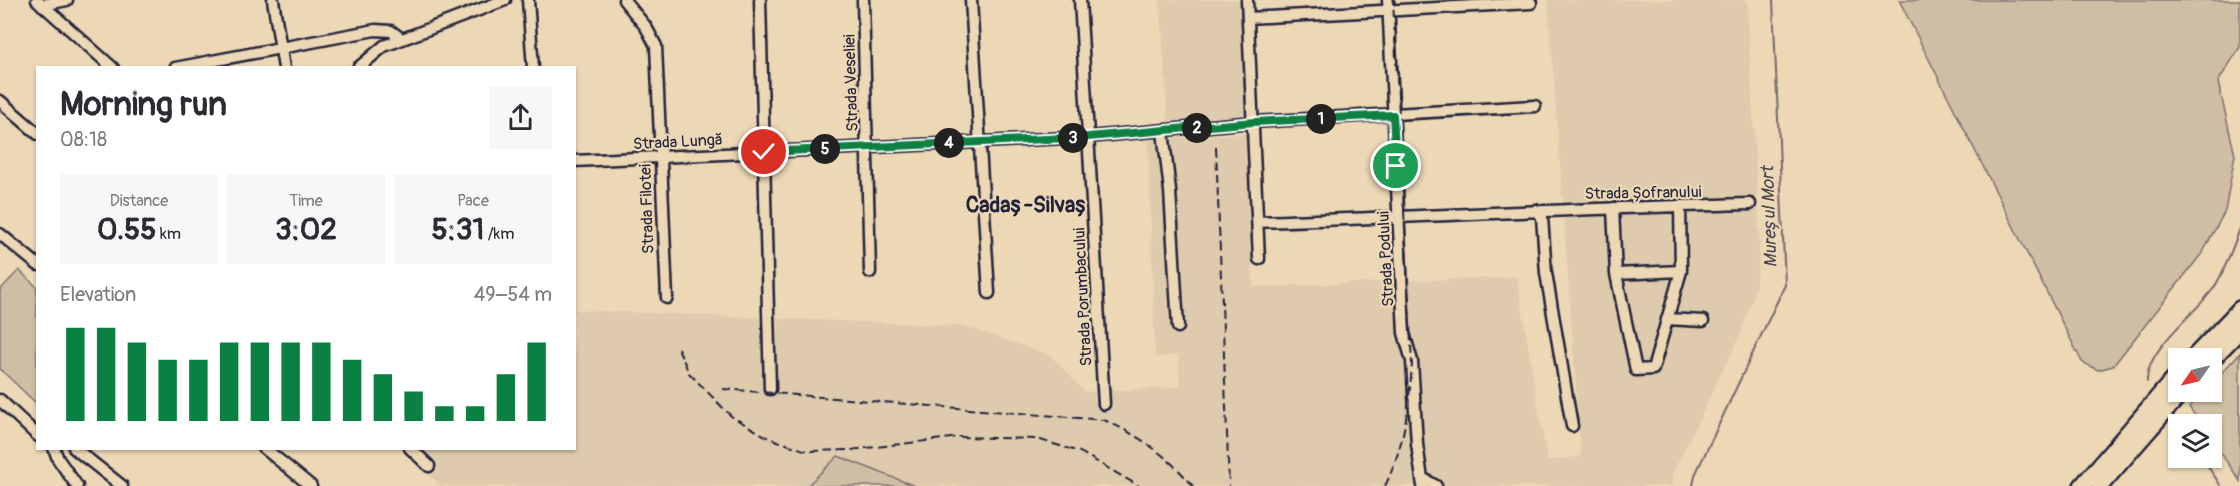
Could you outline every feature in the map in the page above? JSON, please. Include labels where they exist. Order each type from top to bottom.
[{"type":"highway","points":[[2203,348],[2240,309]]},
{"type":"highway","points":[[2222,349],[2240,330]]},
{"type":"highway","points":[[2082,486],[2168,386]]},
{"type":"highway","points":[[2100,486],[2173,402]]},
{"type":"street","points":[[40,2],[67,0]]},
{"type":"street","points":[[273,0],[284,66]]},
{"type":"street","points":[[360,66],[376,51],[402,39],[505,0]]},
{"type":"street","points":[[528,0],[533,66]]},
{"type":"street","name":"Strada Filotei","points":[[624,0],[646,27],[656,46],[659,157],[667,298]]},
{"type":"street","points":[[760,0],[770,389]]},
{"type":"street","name":"Strada Veseliei","points":[[863,0],[870,272]]},
{"type":"street","points":[[971,0],[989,293]]},
{"type":"street","points":[[1247,0],[1259,259]]},
{"type":"street","points":[[40,2],[111,66]]},
{"type":"street","points":[[1248,18],[1388,6],[1531,3]]},
{"type":"street","name":"Strada Porumbacului","points":[[1080,5],[1104,404]]},
{"type":"street","name":"Strada Podului","points":[[1388,6],[1404,333],[1412,361],[1415,428],[1423,482]]},
{"type":"street","points":[[186,66],[375,30],[391,31],[402,39]]},
{"type":"street","points":[[0,101],[36,132]]},
{"type":"street","name":"Strada Lungă","points":[[576,161],[1088,137],[1254,122],[1535,106]]},
{"type":"street","points":[[1163,131],[1170,191],[1178,327]]},
{"type":"street","name":"Strada Șofranului","points":[[1258,222],[1398,218],[1536,210],[1750,204]]},
{"type":"street","points":[[1613,208],[1616,274],[1636,369],[1653,369],[1681,271],[1680,206]]},
{"type":"street","points":[[1536,210],[1542,217],[1546,273],[1572,426]]},
{"type":"street","points":[[0,234],[36,263]]},
{"type":"street","points":[[1616,274],[1681,271]]},
{"type":"street","points":[[1667,319],[1703,321]]},
{"type":"street","points":[[0,399],[36,434]]},
{"type":"street","points":[[55,450],[76,486]]},
{"type":"street","points":[[77,450],[122,486]]},
{"type":"street","points":[[266,450],[311,486]]},
{"type":"street","points":[[412,450],[429,466]]},
{"type":"street","points":[[1423,482],[1436,486]]},
{"type":"shaded area","points":[[1160,0],[1240,0],[1248,116],[1168,121]]},
{"type":"shaded area","points":[[1548,0],[1747,0],[1760,246],[1755,290],[1741,333],[1672,475],[1672,486],[915,486],[838,456],[807,486],[441,486],[403,450],[576,450],[576,310],[964,326],[1050,355],[1085,392],[1180,387],[1178,355],[1155,357],[1148,140],[1249,133],[1253,287],[1517,277],[1547,461],[1581,456]]},
{"type":"shaded area","points":[[1899,0],[2240,0],[2240,47],[2218,82],[2235,155],[2225,211],[2203,252],[2113,366],[2098,370],[2082,362]]},
{"type":"shaded area","points":[[19,270],[36,286],[36,403],[0,369],[0,290]]},
{"type":"shaded area","points":[[2240,353],[2240,481],[2222,455],[2222,414],[2194,414],[2189,407],[2194,402],[2222,402],[2222,372]]},
{"type":"shaded area","points":[[838,456],[915,486],[807,486]]},
{"type":"waterway","name":"Mureșul Mort","points":[[1693,486],[1695,475],[1785,285],[1773,0]]},
{"type":"waterway","points":[[2147,382],[2154,357],[2162,345],[2213,289],[2225,268],[2240,229]]},
{"type":"waterway","points":[[2209,468],[2221,486]]},
{"type":"railway","points":[[1385,486],[1401,442],[1412,364],[1393,0]]},
{"type":"railway","points":[[1216,147],[1229,486]]},
{"type":"railway","points":[[678,348],[689,373],[731,416],[769,438],[807,451],[851,450],[959,437],[1037,439],[1080,452],[1139,486]]},
{"type":"railway","points":[[723,389],[1104,420],[1152,447],[1193,486]]},
{"type":"district","name":"Cadaș-Silvaș","points":[[1027,204]]},
{"type":"route","points":[[764,152],[1088,137],[1254,122],[1393,115],[1396,166]]}]
